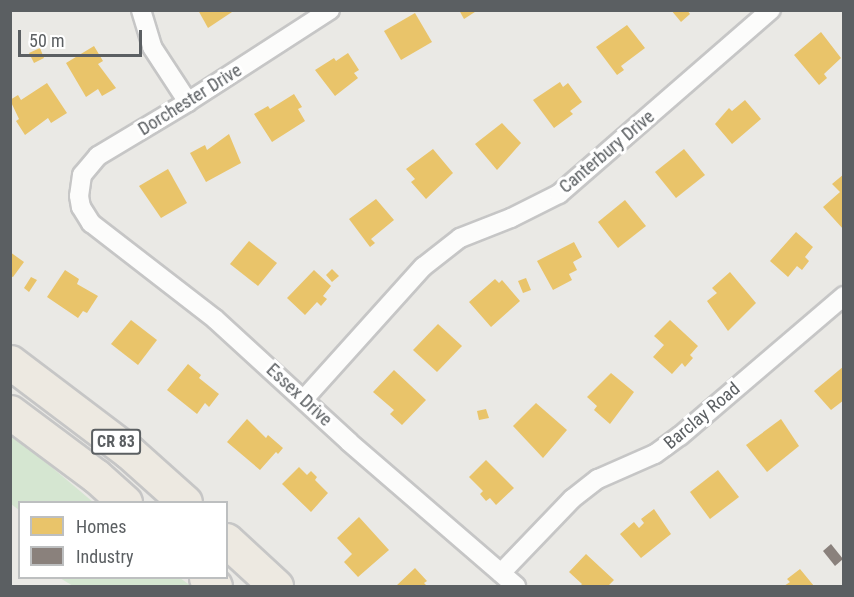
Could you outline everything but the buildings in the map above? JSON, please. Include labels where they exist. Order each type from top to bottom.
[{"type":"highway","name":"CR 83","points":[[10,362],[129,452],[184,501]]},
{"type":"highway","name":"CR 83","points":[[10,412],[96,476],[123,501]]},
{"type":"highway","points":[[228,542],[276,586]]},
{"type":"street","points":[[141,10],[152,47],[188,102]]},
{"type":"street","name":"Dorchester Drive","points":[[81,207],[80,185],[87,166],[98,156],[188,102],[330,10]]},
{"type":"street","name":"Canterbury Drive","points":[[304,399],[423,267],[460,238],[511,218],[559,194],[771,10]]},
{"type":"street","name":"Essex Drive","points":[[81,207],[91,223],[215,319],[418,504],[516,586]]},
{"type":"street","name":"Barclay Road","points":[[501,573],[572,499],[598,479],[655,454],[680,436],[843,296]]},
{"type":"green space","points":[[11,437],[29,448],[92,501],[18,501],[18,509],[11,504]]},
{"type":"green space","points":[[62,579],[181,579],[191,586],[73,586]]}]
